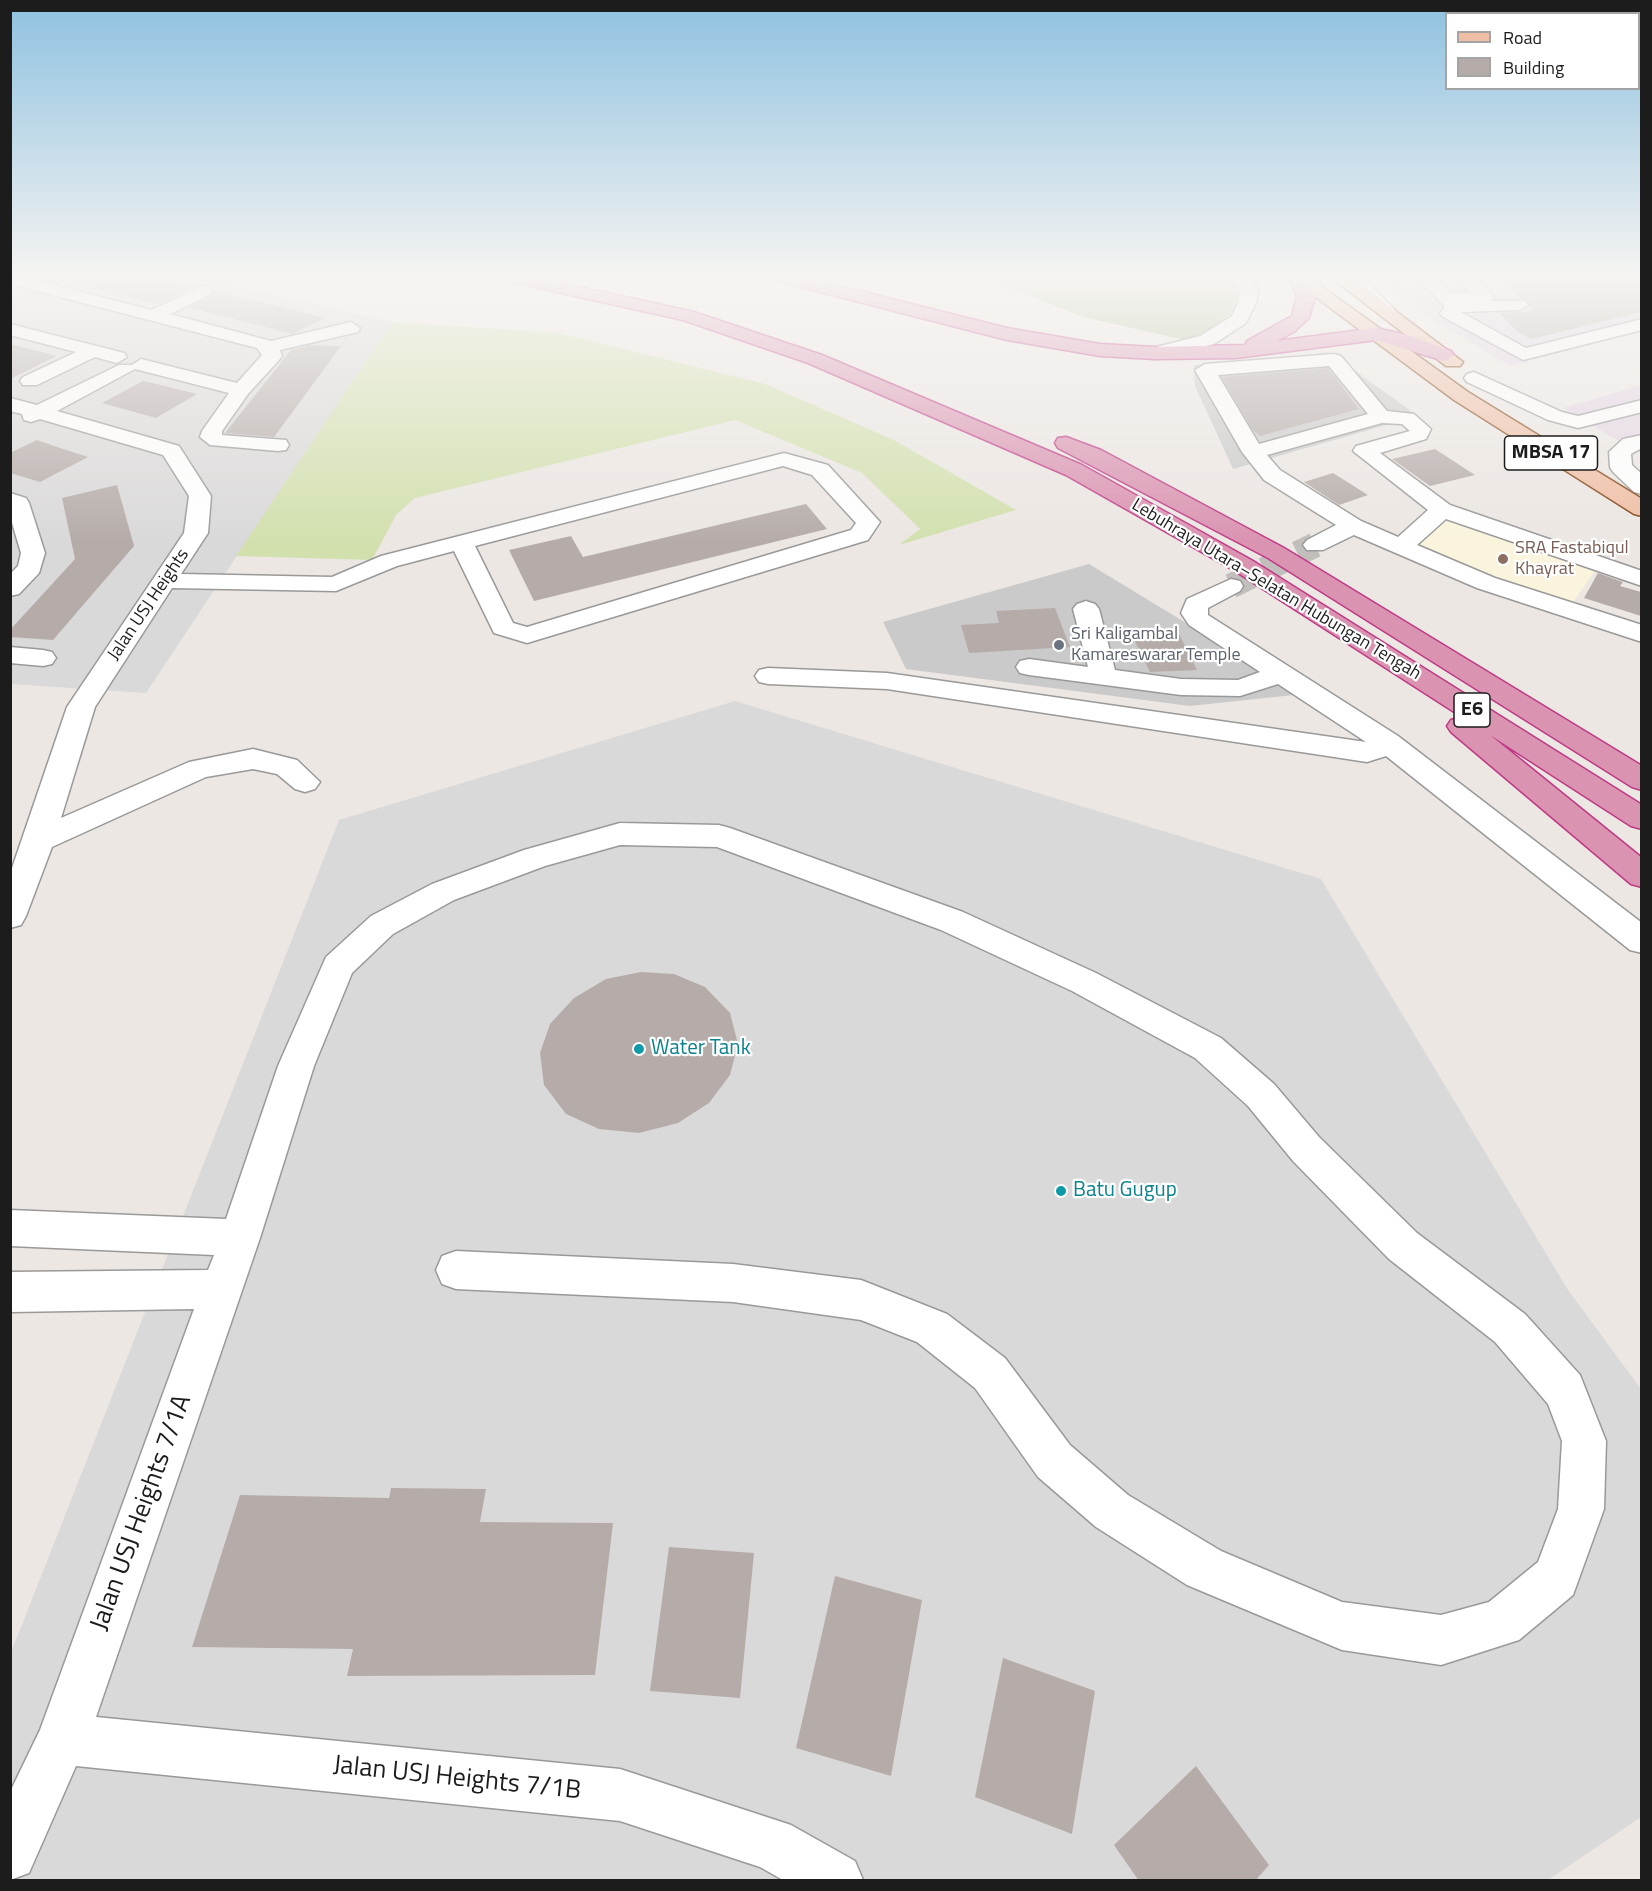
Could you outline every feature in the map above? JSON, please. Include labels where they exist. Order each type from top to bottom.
[{"type":"highway","name":"Lebuhraya Utara–Selatan Hubungan Tengah","points":[[833,366],[1074,470],[1244,566],[1641,819]]},
{"type":"highway","name":"Lebuhraya Utara–Selatan Hubungan Tengah","points":[[1052,436],[1093,454],[1276,553],[1641,780]]},
{"type":"highway","points":[[1425,680],[1449,717],[1488,746],[1641,876]]},
{"type":"main road","name":"MBSA 17","points":[[1420,366],[1461,396],[1641,509]]},
{"type":"main road","name":"MBSA 17","points":[[1459,366],[1641,487]]},
{"type":"street","points":[[30,381],[61,366]]},
{"type":"street","points":[[19,412],[128,366]]},
{"type":"street","points":[[101,402],[130,366]]},
{"type":"street","points":[[136,366],[241,390]]},
{"type":"street","points":[[263,366],[241,390],[212,431],[211,437],[217,441],[278,445]]},
{"type":"street","points":[[1253,366],[1205,370],[1253,452],[1272,475],[1353,526],[1400,548],[1486,583],[1641,634]]},
{"type":"street","points":[[1339,366],[1381,417]]},
{"type":"street","points":[[1474,378],[1555,416],[1578,422],[1636,412]]},
{"type":"street","name":"Jalan USJ Heights","points":[[10,916],[39,840],[81,707],[196,533],[200,496],[171,451],[19,412]]},
{"type":"street","points":[[1253,452],[1381,417],[1407,418],[1421,429],[1419,435],[1364,451]]},
{"type":"street","points":[[1334,430],[1442,510],[1641,579]]},
{"type":"street","points":[[1641,441],[1631,444],[1620,452],[1621,467],[1641,487]]},
{"type":"street","points":[[165,581],[336,584],[389,561],[461,542],[784,459],[820,470],[868,522],[860,535],[527,635],[503,628],[461,542]]},
{"type":"street","points":[[10,500],[18,503],[33,553],[30,568],[10,590]]},
{"type":"street","points":[[1400,548],[1442,510]]},
{"type":"street","points":[[1315,545],[1353,526]]},
{"type":"street","points":[[1617,569],[1641,558]]},
{"type":"street","points":[[1231,586],[1196,604],[1194,614],[1198,620],[1388,742],[1641,941]]},
{"type":"street","points":[[1086,609],[1104,677]]},
{"type":"street","points":[[10,655],[44,658]]},
{"type":"street","points":[[1029,667],[1181,687],[1240,688],[1282,673]]},
{"type":"street","points":[[768,676],[887,681],[1367,753],[1388,742]]},
{"type":"street","points":[[39,840],[199,769],[253,759],[287,767],[305,782]]},
{"type":"street","name":"Jalan USJ Heights 7/1A","points":[[10,1854],[62,1739],[240,1238],[296,1066],[338,966],[382,925],[453,888],[535,858],[620,834],[719,836],[952,921],[1084,982],[1208,1048],[1261,1095],[1306,1149],[1403,1246],[1510,1328],[1565,1390],[1584,1441],[1581,1509],[1556,1578],[1502,1623],[1441,1640],[1342,1626],[1204,1568],[1112,1511],[1054,1461],[990,1373],[932,1328],[861,1300],[733,1283],[456,1270]]},
{"type":"street","points":[[10,1228],[240,1238]]},
{"type":"street","points":[[10,1292],[222,1289]]},
{"type":"street","name":"Jalan USJ Heights 7/1B","points":[[62,1739],[621,1795],[772,1844],[836,1881]]},
{"type":"shaded area","points":[[10,366],[363,366],[146,693],[11,684]]},
{"type":"shaded area","points":[[1194,366],[1349,366],[1418,416],[1233,469],[1195,386]]},
{"type":"shaded area","points":[[1641,385],[1641,454],[1563,408]]},
{"type":"shaded area","name":"SRA Fastabiqul Khayrat","points":[[1449,517],[1595,571],[1570,606],[1490,579],[1413,548]]},
{"type":"shaded area","name":"Sri Kaligambal Kamareswarar Temple","points":[[1089,564],[1303,694],[1190,706],[906,669],[883,622]]},
{"type":"shaded area","points":[[735,701],[1321,879],[1568,1290],[1641,1389],[1641,1817],[1548,1880],[11,1880],[10,1655],[339,820]]},
{"type":"green space","points":[[363,366],[693,366],[765,384],[894,440],[1016,510],[899,545],[920,529],[862,473],[735,420],[415,498],[396,515],[372,560],[236,556]]},
{"type":"building","points":[[10,366],[36,366],[10,379]]},
{"type":"building","points":[[278,366],[326,366],[274,437],[225,433]]},
{"type":"building","points":[[1328,368],[1359,409],[1260,436],[1252,429],[1222,377]]},
{"type":"building","points":[[143,381],[197,394],[156,418],[102,403]]},
{"type":"building","points":[[37,440],[88,457],[40,482],[10,473],[10,453]]},
{"type":"building","points":[[1435,449],[1475,475],[1430,486],[1392,459]]},
{"type":"building","points":[[1333,473],[1368,495],[1339,505],[1304,482]]},
{"type":"building","points":[[117,485],[134,546],[53,640],[10,637],[10,630],[75,559],[62,498]]},
{"type":"building","points":[[806,504],[827,529],[534,601],[509,550],[571,536],[583,557]]},
{"type":"building","points":[[1598,573],[1623,582],[1620,586],[1641,592],[1641,616],[1584,598]]},
{"type":"building","points":[[1055,608],[1070,647],[969,653],[961,625],[999,623],[996,611]]},
{"type":"building","points":[[1178,632],[1197,670],[1150,672],[1132,635]]},
{"type":"building","name":"Water Tank","points":[[641,972],[674,974],[705,987],[730,1013],[738,1044],[730,1075],[709,1103],[678,1123],[639,1133],[599,1129],[566,1114],[544,1085],[540,1053],[550,1024],[574,998],[606,979]]},
{"type":"building","points":[[391,1488],[486,1489],[480,1522],[613,1523],[595,1675],[347,1676],[353,1649],[192,1647],[240,1495],[389,1498]]},
{"type":"building","points":[[669,1547],[754,1553],[740,1698],[650,1691]]},
{"type":"building","points":[[835,1576],[922,1600],[891,1776],[796,1748]]},
{"type":"building","points":[[1003,1658],[1095,1691],[1072,1834],[975,1797]]},
{"type":"building","points":[[1196,1766],[1269,1865],[1255,1881],[1139,1881],[1114,1845]]},
{"type":"tunnel","points":[[1231,586],[1315,545]]},
{"type":"place","name":"SRA Fastabiqul Khayrat","points":[[1503,559]]},
{"type":"place","name":"Sri Kaligambal Kamareswarar Temple","points":[[1059,645]]},
{"type":"place","name":"Water Tank","points":[[639,1049]]},
{"type":"place","name":"Batu Gugup","points":[[1061,1191]]}]
